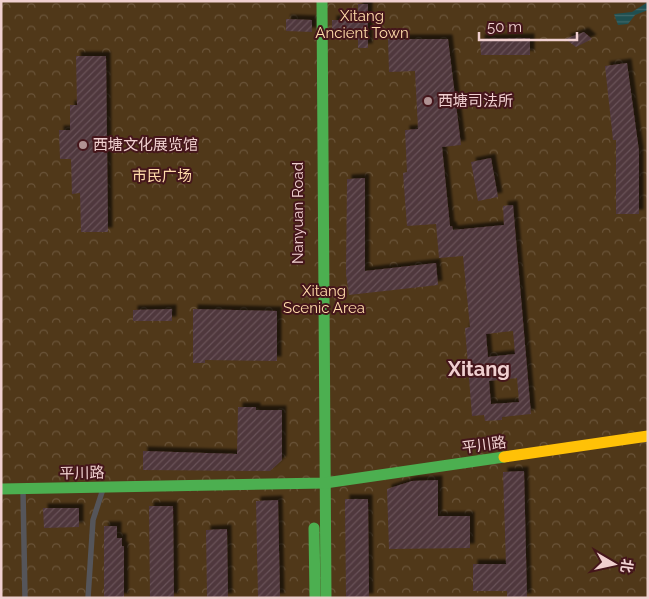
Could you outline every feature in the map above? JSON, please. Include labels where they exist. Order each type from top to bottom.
[{"type":"main road","name":"Nanyuan Road","points":[[312,1],[320,484]]},
{"type":"main road","name":"Nanyuan Road","points":[[320,484],[322,1]]},
{"type":"main road","name":"平川路","points":[[1,489],[320,484],[648,436]]},
{"type":"main road","points":[[315,598],[320,484]]},
{"type":"main road","points":[[320,484],[326,598]]},
{"type":"lane","points":[[88,598],[93,520],[103,487]]},
{"type":"lane","points":[[23,489],[25,598]]},
{"type":"green space","name":"Xitang Scenic Area","points":[[1,1],[648,1],[648,598],[1,598]]},
{"type":"water","points":[[648,2],[648,10],[635,15],[628,24],[618,25],[614,14],[632,12]]},
{"type":"building","points":[[358,4],[368,4],[368,48],[358,48],[358,32],[332,32],[332,20],[358,20]]},
{"type":"building","points":[[286,19],[312,20],[312,32],[286,31]]},
{"type":"building","points":[[584,32],[592,39],[576,47],[565,39]]},
{"type":"building","points":[[530,38],[530,55],[481,55],[480,39]]},
{"type":"building","points":[[388,39],[448,39],[461,145],[442,147],[450,226],[452,226],[453,230],[504,225],[503,206],[513,205],[531,414],[502,417],[502,420],[485,421],[484,415],[472,416],[465,328],[470,327],[463,256],[439,258],[436,224],[407,226],[403,173],[407,172],[405,130],[418,129],[415,71],[389,72]],"holes":[[[513,331],[515,354],[488,357],[486,334]],[[517,378],[519,402],[491,404],[489,381]]]},
{"type":"building","name":"西塘文化展览馆","points":[[76,56],[106,56],[108,232],[81,232],[80,193],[72,194],[71,159],[60,159],[59,130],[70,130],[70,105],[77,105]]},
{"type":"building","points":[[627,63],[639,151],[639,214],[616,214],[616,140],[613,140],[605,66]]},
{"type":"building","points":[[491,158],[498,197],[478,201],[471,162]]},
{"type":"building","points":[[365,178],[365,271],[436,263],[438,285],[349,295],[346,274],[347,179]]},
{"type":"building","points":[[172,309],[172,321],[133,321],[133,310]]},
{"type":"building","points":[[193,309],[277,311],[277,361],[205,360],[205,363],[193,363]]},
{"type":"building","points":[[238,407],[256,407],[256,410],[282,410],[282,460],[270,471],[143,470],[143,451],[237,454]]},
{"type":"building","points":[[524,471],[527,598],[507,598],[507,591],[473,591],[473,564],[506,564],[503,472]]},
{"type":"building","points":[[438,480],[438,516],[470,516],[470,548],[389,549],[387,489],[412,481]]},
{"type":"building","points":[[345,499],[368,499],[369,598],[346,598]]},
{"type":"building","points":[[278,500],[280,598],[258,598],[256,501]]},
{"type":"building","points":[[149,506],[173,506],[174,598],[150,598]]},
{"type":"building","points":[[43,508],[79,508],[79,527],[44,528]]},
{"type":"building","points":[[104,526],[117,526],[117,538],[122,538],[122,546],[124,546],[124,598],[104,598]]},
{"type":"building","points":[[227,529],[228,598],[207,598],[206,530]]},
{"type":"traffic: fast","points":[[322,1],[326,598]]},
{"type":"traffic: fast","points":[[1,489],[325,483],[504,457]]},
{"type":"traffic: fast","points":[[314,528],[315,598]]},
{"type":"traffic: slow","points":[[504,457],[648,436]]},
{"type":"place","name":"西塘司法所","points":[[428,101]]},
{"type":"place","name":"西塘文化展览馆","points":[[83,145]]},
{"type":"district","name":"Xitang","points":[[479,369]]},
{"type":"park label","name":"Xitang Ancient Town","points":[[362,24]]},
{"type":"park label","name":"市民广场","points":[[162,176]]}]
